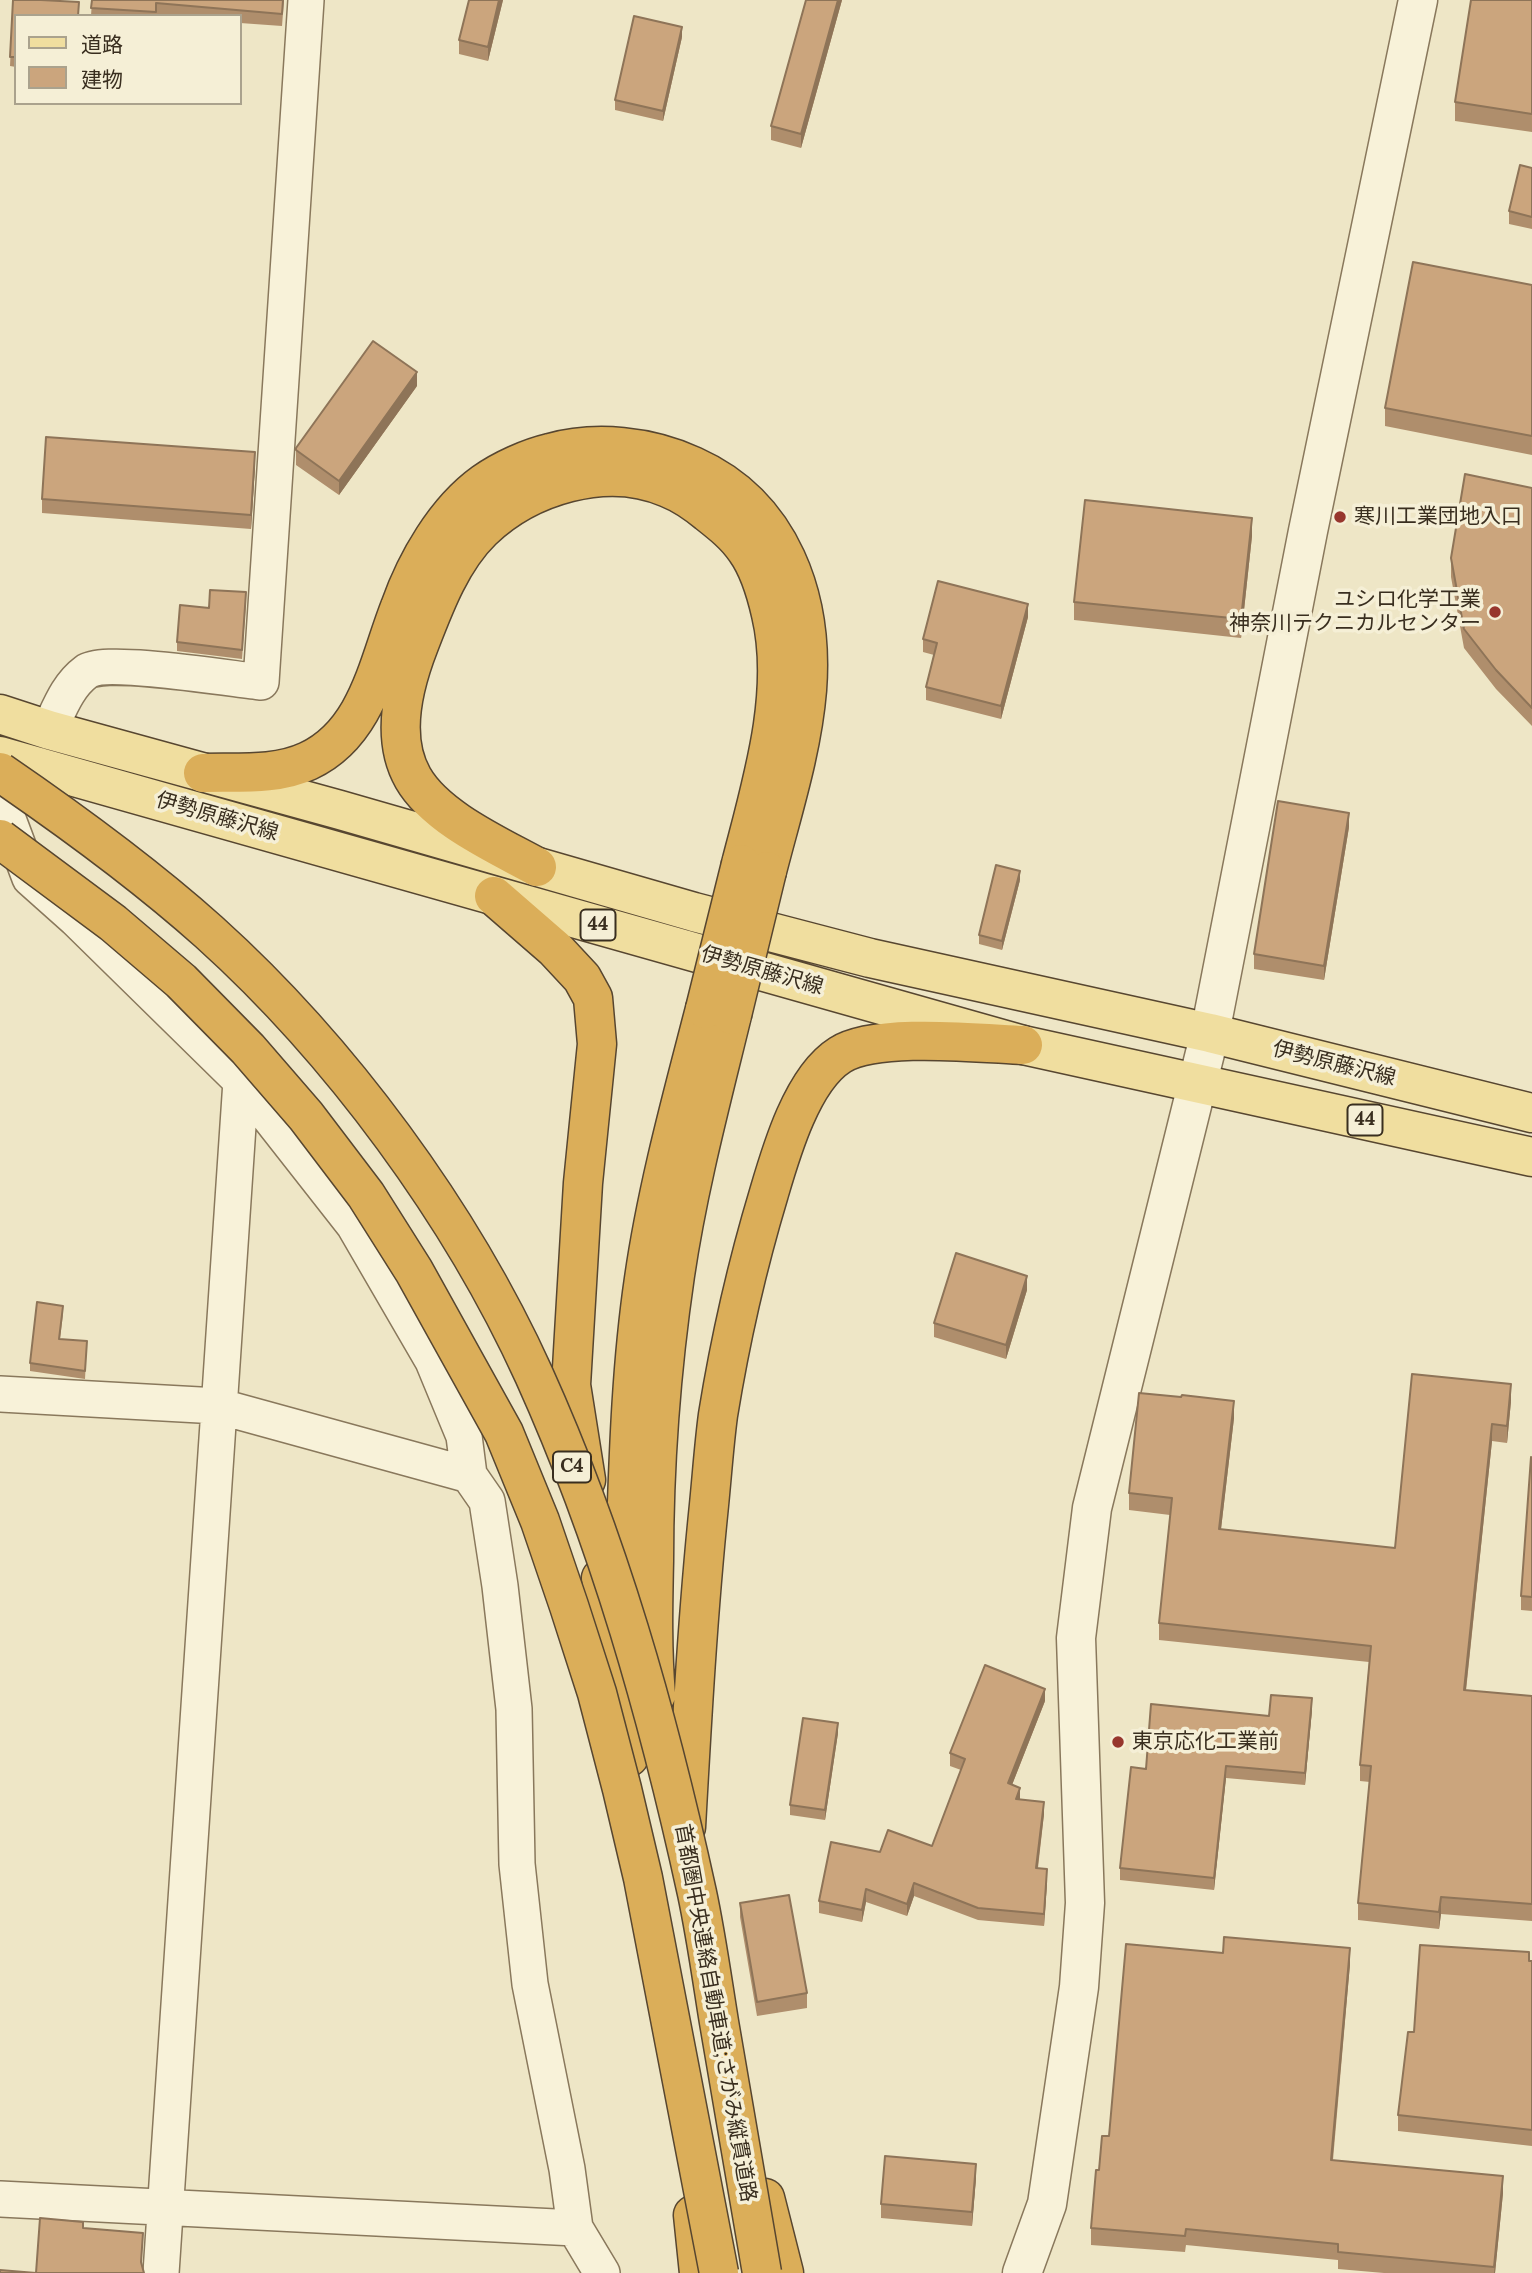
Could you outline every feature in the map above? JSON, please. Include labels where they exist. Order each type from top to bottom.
[{"type":"highway","points":[[203,773],[283,770],[310,760],[340,739],[359,714],[373,683],[400,604],[416,570],[457,508],[484,483],[518,465],[551,453],[583,447],[627,447],[671,456],[712,474],[742,497],[765,521],[792,570],[805,627],[807,692],[794,764],[754,867]]},
{"type":"highway","points":[[537,867],[479,835],[431,802],[412,777],[399,728],[413,661],[428,620],[467,546],[501,513],[545,489],[563,484],[613,477],[666,487],[687,497],[727,528],[746,549],[757,569],[771,615],[777,660],[754,867],[718,1012],[701,1142],[675,1272],[660,1398],[654,1503],[653,1659],[660,1740],[685,1839],[725,2042],[783,2273]]},
{"type":"highway","name":"首都圏中央連絡自動車道;さがみ縦貫道路","points":[[4,763],[70,820],[211,933],[273,995],[332,1061],[393,1138],[444,1211],[488,1286],[532,1371],[599,1537],[628,1623],[660,1734],[698,1897],[762,2273]]},
{"type":"highway","name":"首都圏中央連絡自動車道;さがみ縦貫道路","points":[[0,839],[113,923],[181,981],[248,1049],[306,1116],[366,1195],[414,1271],[504,1433],[540,1521],[569,1606],[597,1693],[622,1789],[643,1878],[719,2273]]},
{"type":"highway","points":[[494,896],[555,949],[582,978],[593,998],[597,1044],[583,1183],[571,1385],[620,1702],[677,2040],[699,2273]]},
{"type":"highway","points":[[620,1702],[631,1423],[644,1279],[680,1104],[718,1012]]},
{"type":"highway","points":[[685,1839],[699,1598],[718,1416],[760,1222],[783,1143],[811,1086],[840,1055],[862,1045],[914,1041],[1023,1045]]},
{"type":"main road","name":"伊勢原藤沢線","points":[[0,714],[537,867],[870,958],[1210,1033],[1532,1113]]},
{"type":"main road","name":"伊勢原藤沢線","points":[[4,763],[494,896],[1023,1045],[1530,1157]]},
{"type":"street","points":[[49,730],[70,687],[88,670],[116,666],[261,682],[306,0]]},
{"type":"street","points":[[1032,2272],[1047,2204],[1079,1987],[1085,1903],[1076,1638],[1092,1508],[1210,1033],[1313,503],[1418,0]]},
{"type":"street","points":[[4,763],[5,811],[30,878],[76,919],[241,1081],[361,1237],[433,1361],[464,1436],[469,1475],[486,1501],[500,1586],[513,1709],[517,1864],[530,1984],[567,2169],[575,2228],[602,2273]]},
{"type":"street","points":[[161,2273],[241,1081]]},
{"type":"street","points":[[0,1394],[218,1406],[469,1475]]},
{"type":"street","points":[[0,2199],[575,2228]]},
{"type":"building","points":[[13,0],[79,2],[78,14],[14,14],[14,57],[10,57]]},
{"type":"building","points":[[92,0],[283,0],[282,14],[156,3],[156,12],[91,8]]},
{"type":"building","points":[[469,0],[499,0],[488,47],[459,40]]},
{"type":"building","points":[[806,0],[838,0],[801,134],[771,126]]},
{"type":"building","points":[[1471,0],[1532,0],[1532,114],[1455,102]]},
{"type":"building","points":[[634,16],[682,27],[663,111],[615,100]]},
{"type":"building","points":[[1520,165],[1532,168],[1532,217],[1509,211]]},
{"type":"building","points":[[1413,262],[1532,285],[1532,436],[1385,408]]},
{"type":"building","points":[[373,341],[417,372],[339,481],[296,448]]},
{"type":"building","points":[[46,437],[255,452],[251,515],[42,499]]},
{"type":"building","name":"ユシロ化学工業 神奈川テクニカルセンター","points":[[1465,474],[1532,488],[1532,708],[1496,670],[1464,629],[1451,558]]},
{"type":"building","points":[[1085,500],[1252,518],[1241,619],[1074,602]]},
{"type":"building","points":[[938,581],[1028,604],[1001,706],[926,687],[937,643],[923,639]]},
{"type":"building","points":[[210,590],[246,592],[242,650],[177,642],[180,605],[209,608]]},
{"type":"building","points":[[1278,801],[1349,813],[1324,966],[1254,954]]},
{"type":"building","points":[[996,865],[1020,871],[1002,941],[979,935]]},
{"type":"building","points":[[956,1253],[1027,1276],[1006,1345],[934,1323]]},
{"type":"building","points":[[37,1302],[63,1306],[59,1339],[87,1341],[85,1371],[30,1363]]},
{"type":"building","points":[[1412,1374],[1511,1384],[1507,1426],[1492,1424],[1464,1690],[1532,1696],[1532,1904],[1441,1897],[1439,1912],[1358,1903],[1371,1766],[1360,1765],[1371,1646],[1159,1623],[1172,1498],[1129,1493],[1139,1393],[1234,1401],[1219,1529],[1395,1548]]},
{"type":"building","points":[[1532,1458],[1532,1597],[1521,1596]]},
{"type":"building","points":[[985,1665],[1045,1689],[1008,1783],[1020,1788],[1016,1799],[1044,1802],[1036,1868],[1047,1869],[1044,1914],[978,1908],[914,1883],[907,1904],[866,1889],[862,1910],[819,1901],[831,1842],[880,1852],[888,1830],[932,1846],[965,1759],[950,1753]]},
{"type":"building","points":[[1271,1695],[1312,1698],[1305,1773],[1226,1766],[1214,1878],[1120,1868],[1131,1767],[1146,1769],[1151,1704],[1269,1716]]},
{"type":"building","points":[[803,1718],[838,1723],[825,1810],[790,1805]]},
{"type":"building","points":[[789,1895],[807,1993],[757,2002],[740,1903]]},
{"type":"building","points":[[1224,1937],[1350,1948],[1331,2160],[1503,2176],[1494,2267],[1338,2252],[1338,2244],[1186,2229],[1185,2236],[1091,2228],[1102,2136],[1109,2136],[1126,1944],[1223,1953]]},
{"type":"building","points":[[1420,1945],[1529,1952],[1529,1961],[1532,1961],[1532,2130],[1398,2115],[1408,2032],[1414,2032]]},
{"type":"building","points":[[885,2156],[976,2164],[972,2212],[881,2204]]},
{"type":"building","points":[[40,2218],[83,2222],[83,2228],[143,2233],[141,2262],[144,2273],[36,2273]]},
{"type":"building","points":[[0,2270],[36,2273],[0,2273]]},
{"type":"place","name":"寒川工業団地入口","points":[[1340,517]]},
{"type":"place","name":"ユシロ化学工業 神奈川テクニカルセンター","points":[[1495,612]]},
{"type":"place","name":"東京応化工業前","points":[[1118,1742]]}]
